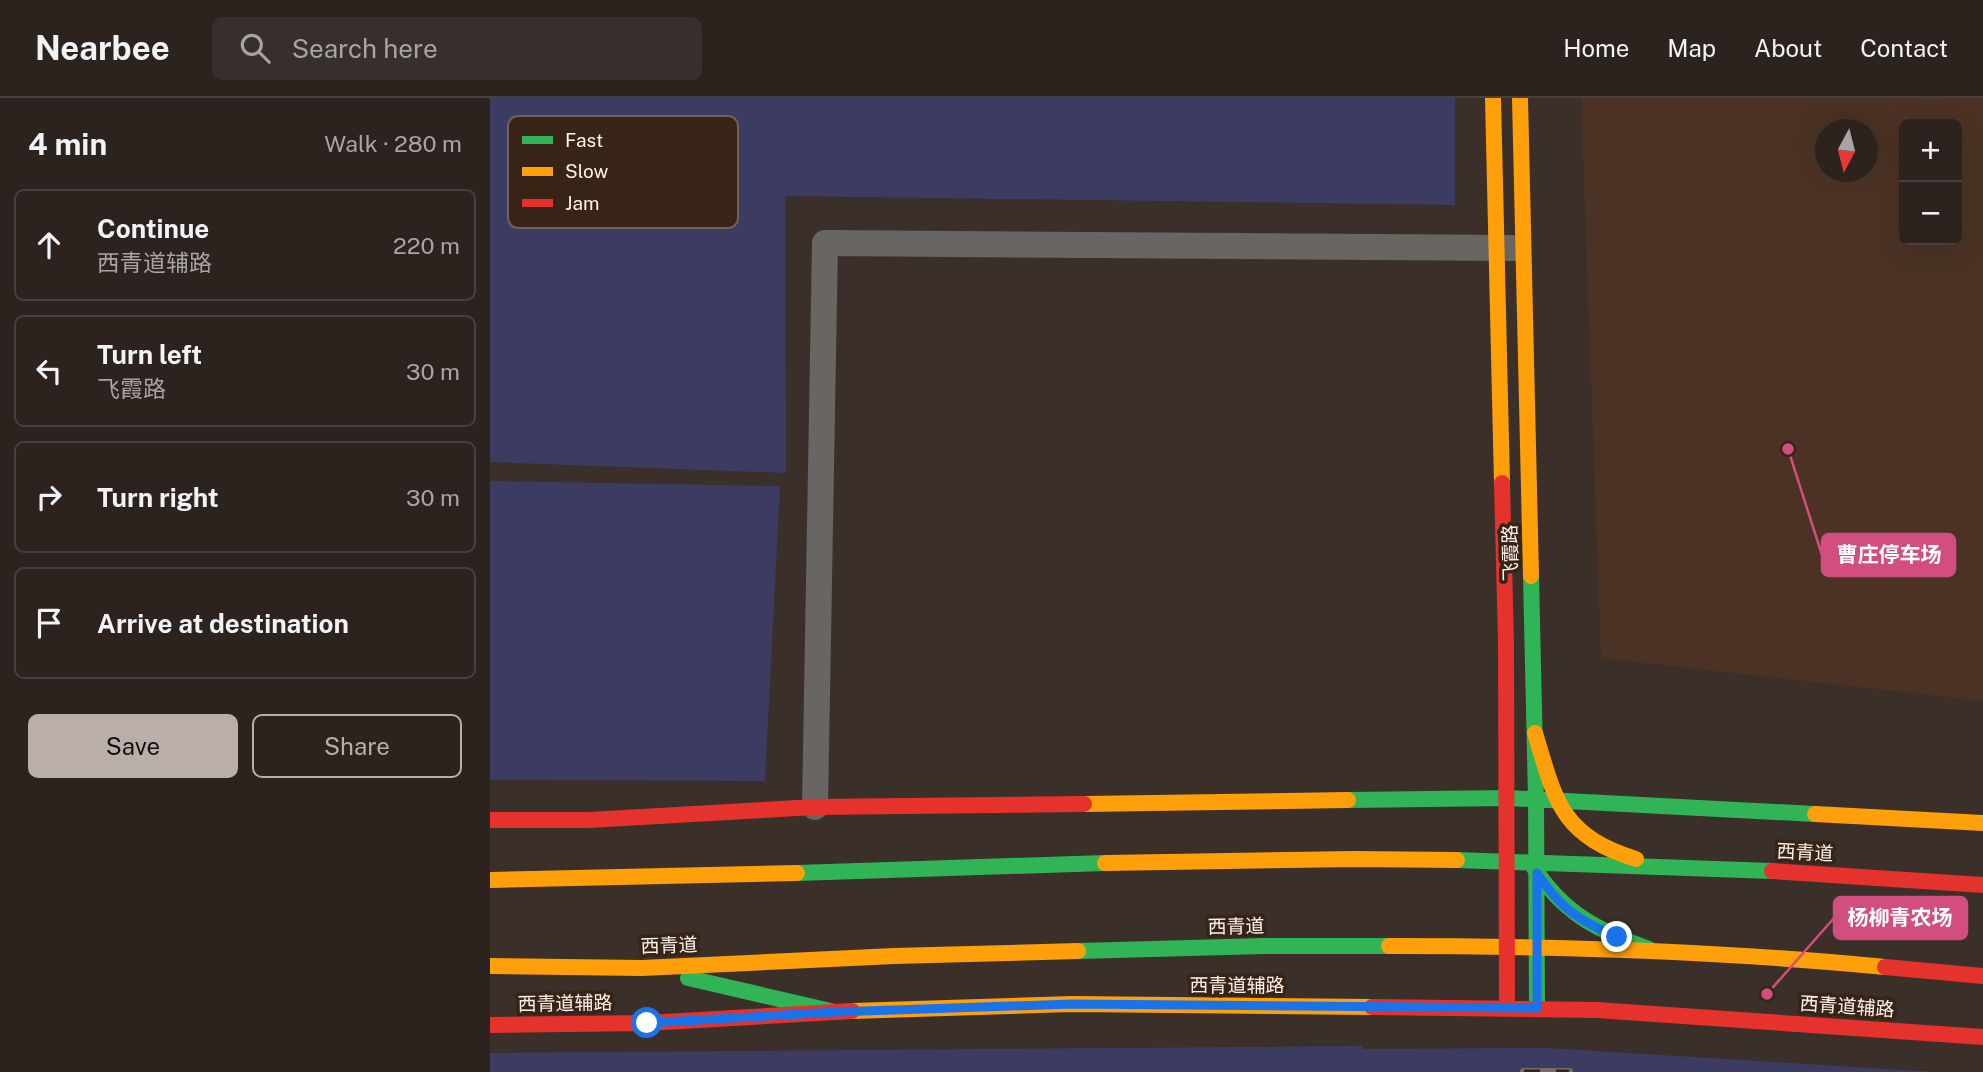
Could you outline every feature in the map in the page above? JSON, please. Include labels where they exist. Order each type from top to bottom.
[{"type":"main road","name":"飞霞路","points":[[1493,98],[1507,734],[1513,798]]},
{"type":"main road","name":"飞霞路","points":[[1520,98],[1535,733],[1537,1008]]},
{"type":"main road","points":[[1535,733],[1555,800],[1573,826],[1599,845],[1624,856],[1665,866]]},
{"type":"main road","points":[[1507,1008],[1508,860],[1513,798]]},
{"type":"main road","points":[[1513,798],[1534,866],[1546,888],[1578,919],[1617,937],[1663,953]]},
{"type":"main road","points":[[490,820],[589,820],[815,807],[1513,798],[1983,823]]},
{"type":"main road","name":"西青道","points":[[490,880],[732,876],[1056,864],[1354,859],[1508,860],[1534,866],[1665,866],[1983,886]]},
{"type":"main road","name":"西青道","points":[[490,966],[642,968],[894,956],[1264,946],[1507,946],[1812,960],[1983,975]]},
{"type":"main road","points":[[642,968],[835,1012]]},
{"type":"main road","name":"西青道辅路","points":[[490,1025],[647,1023],[835,1012],[1072,1004],[1597,1010],[1983,1037]]},
{"type":"street","points":[[815,807],[825,243],[1496,249],[1524,247]]},
{"type":"shaded area","points":[[490,98],[1455,98],[1455,205],[785,196],[786,473],[490,462]]},
{"type":"shaded area","points":[[1581,98],[1983,98],[1983,701],[1601,658]]},
{"type":"shaded area","points":[[490,481],[780,486],[765,781],[490,780]]},
{"type":"shaded area","points":[[1362,1046],[1363,1049],[1547,1048],[1937,1072],[490,1072],[490,1053]]},
{"type":"railway","points":[[1524,1072],[1569,1072]]},
{"type":"traffic: fast","points":[[1531,576],[1537,1008]]},
{"type":"traffic: fast","points":[[1348,800],[1508,798],[1815,814]]},
{"type":"traffic: fast","points":[[1457,860],[1772,871]]},
{"type":"traffic: fast","points":[[797,873],[1105,863]]},
{"type":"traffic: fast","points":[[1532,865],[1556,896],[1582,918],[1613,935],[1649,949]]},
{"type":"traffic: fast","points":[[1078,951],[1389,946]]},
{"type":"traffic: fast","points":[[688,978],[835,1012]]},
{"type":"traffic: slow","points":[[1493,98],[1502,483]]},
{"type":"traffic: slow","points":[[1520,98],[1531,576]]},
{"type":"traffic: slow","points":[[1535,733],[1549,779],[1565,813],[1592,839],[1611,850],[1636,859]]},
{"type":"traffic: slow","points":[[1084,804],[1348,800]]},
{"type":"traffic: slow","points":[[1815,814],[1983,823]]},
{"type":"traffic: slow","points":[[1105,863],[1457,860]]},
{"type":"traffic: slow","points":[[490,880],[797,873]]},
{"type":"traffic: slow","points":[[1389,946],[1638,950],[1885,967]]},
{"type":"traffic: slow","points":[[490,966],[642,968],[894,956],[1078,951]]},
{"type":"traffic: slow","points":[[852,1011],[1072,1004],[1372,1007]]},
{"type":"traffic: jam","points":[[1502,483],[1506,642],[1507,1008]]},
{"type":"traffic: jam","points":[[490,820],[589,820],[815,807],[1084,804]]},
{"type":"traffic: jam","points":[[1772,871],[1983,885]]},
{"type":"traffic: jam","points":[[1885,967],[1983,976]]},
{"type":"traffic: jam","points":[[1372,1007],[1597,1010],[1983,1037]]},
{"type":"traffic: jam","points":[[490,1025],[647,1023],[852,1011]]},
{"type":"place","name":"曹庄停车场","points":[[1788,449]]},
{"type":"place","name":"杨柳青农场","points":[[1767,994]]},
{"type":"route","points":[[647,1023],[835,1012],[1072,1004],[1537,1008],[1537,873],[1546,888],[1578,919],[1617,937]]}]
